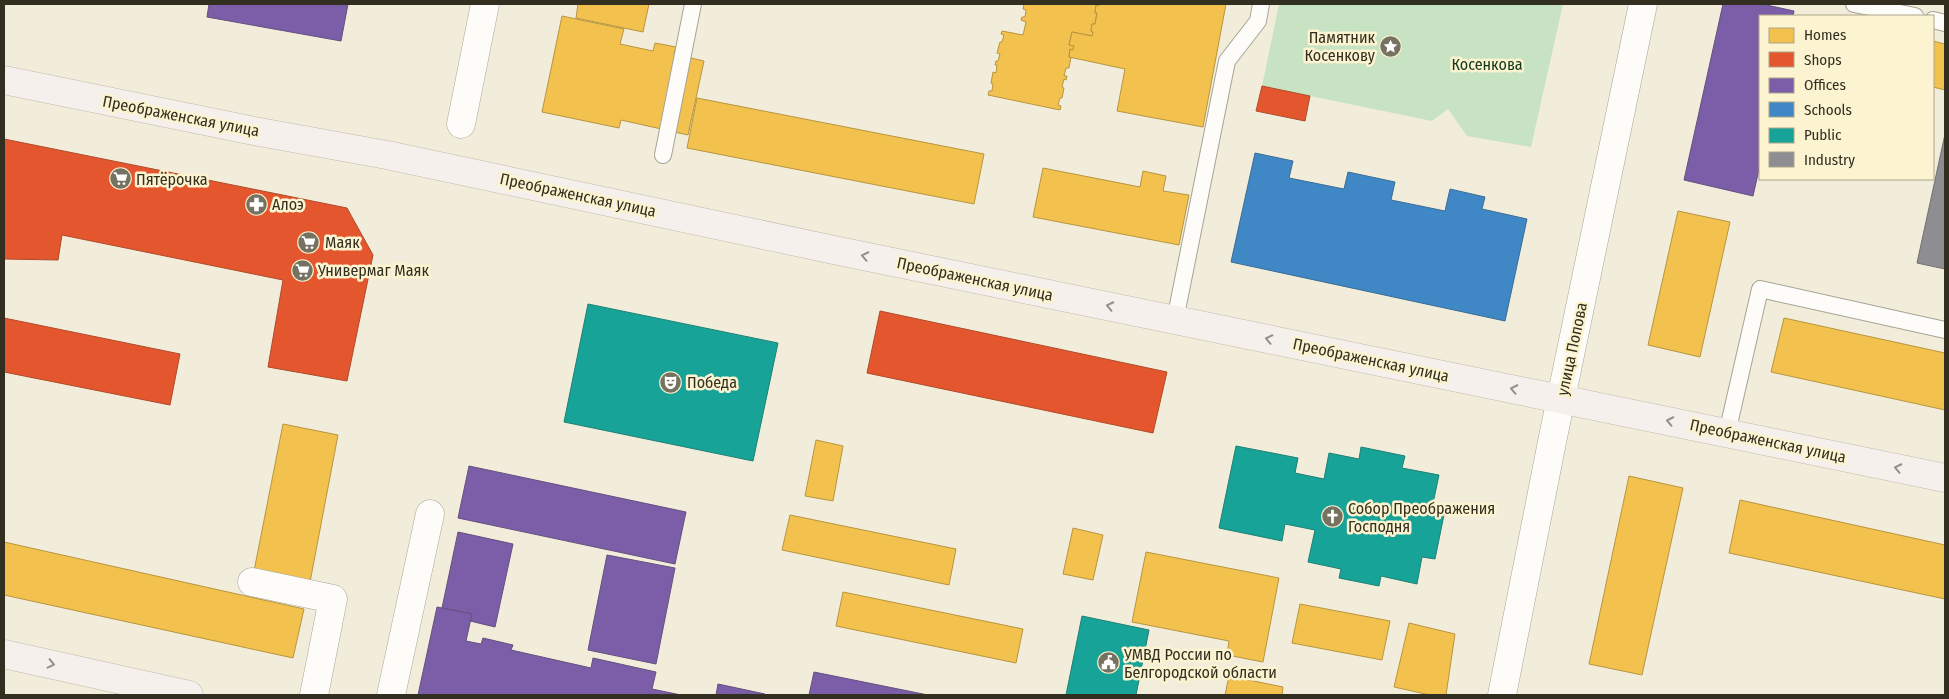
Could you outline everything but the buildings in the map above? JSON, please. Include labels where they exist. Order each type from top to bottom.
[{"type":"main road","points":[[461,124],[485,4]]},
{"type":"main road","name":"улица Попова","points":[[1502,695],[1643,4]]},
{"type":"main road","name":"Преображенская улица","points":[[4,80],[254,131],[407,159],[824,248],[1945,478]]},
{"type":"main road","points":[[391,695],[430,514]]},
{"type":"main road","points":[[252,582],[333,599],[314,695]]},
{"type":"main road","points":[[4,654],[189,695]]},
{"type":"lane","points":[[663,155],[693,4]]},
{"type":"lane","points":[[1175,320],[1227,60],[1258,21],[1261,4]]},
{"type":"lane","points":[[1854,4],[1910,15]]},
{"type":"lane","points":[[1727,433],[1760,289],[1945,330]]},
{"type":"green space","name":"Косенкова","points":[[1279,4],[1563,4],[1531,147],[1467,136],[1448,109],[1432,121],[1262,86]]},
{"type":"place","name":"Памятник Косенкову","points":[[1391,46]]},
{"type":"place","name":"Пятёрочка","points":[[120,179]]},
{"type":"place","name":"Алоэ","points":[[256,204]]},
{"type":"place","name":"Маяк","points":[[309,242]]},
{"type":"place","name":"Универмаг Маяк","points":[[302,270]]},
{"type":"place","name":"Победа","points":[[671,382]]},
{"type":"place","name":"Собор Преображения Господня","points":[[1332,517]]},
{"type":"place","name":"УМВД России по Белгородской области","points":[[1108,663]]}]
